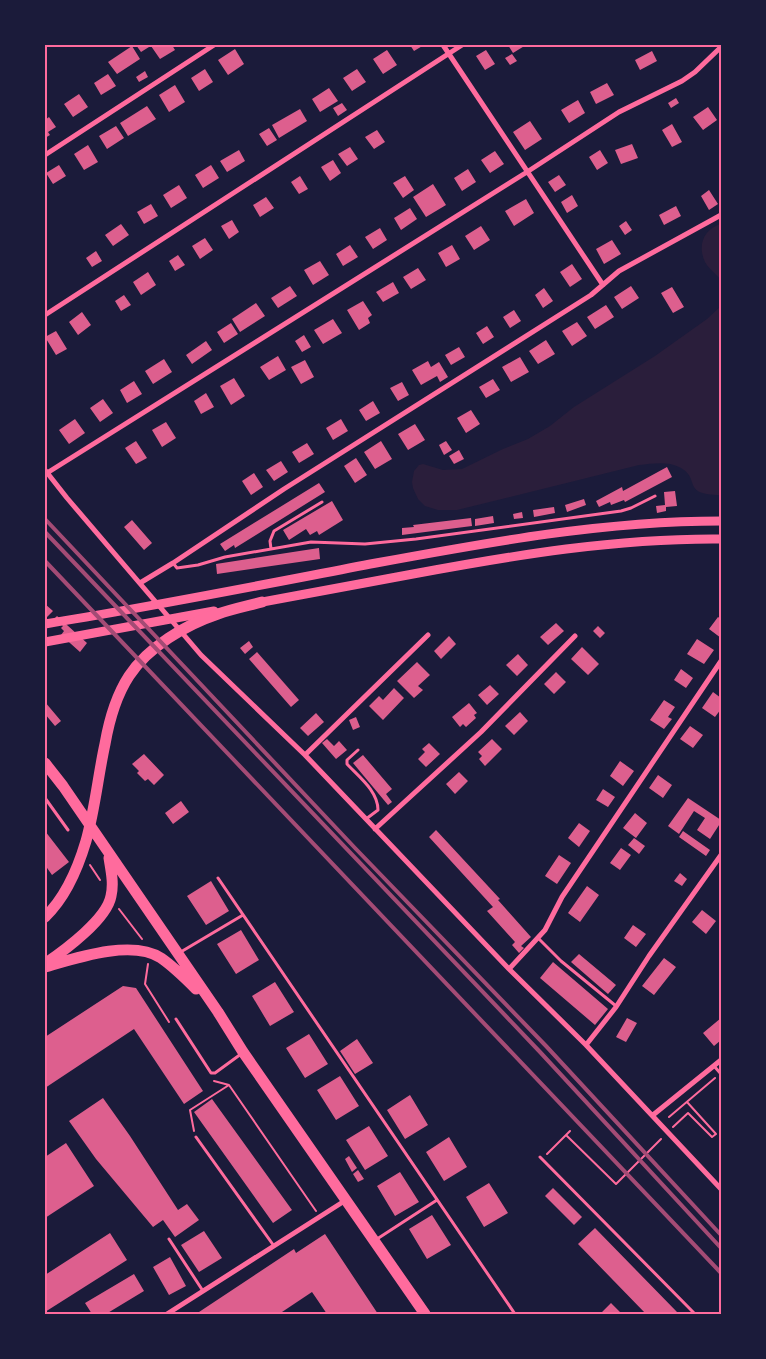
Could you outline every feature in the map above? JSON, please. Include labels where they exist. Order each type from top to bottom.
[{"type":"highway","points":[[45,917],[69,885],[82,855],[91,824],[105,742],[120,693],[130,675],[145,658],[164,642],[188,627],[216,614],[262,602]]},
{"type":"highway","points":[[45,763],[63,786],[218,1012],[243,1052],[425,1314]]},
{"type":"highway","points":[[45,966],[82,935],[106,909],[111,898],[113,880],[108,856],[101,844]]},
{"type":"highway","points":[[45,966],[81,956],[109,951],[140,951],[160,957],[198,990],[218,1012]]},
{"type":"main road","points":[[45,624],[524,537],[628,525],[721,521]]},
{"type":"main road","points":[[45,642],[479,562],[564,549],[629,542],[721,539]]},
{"type":"main road","points":[[45,618],[113,613]]},
{"type":"street","points":[[45,155],[214,45]]},
{"type":"street","points":[[443,45],[604,285]]},
{"type":"street","points":[[45,315],[462,45]]},
{"type":"street","points":[[721,47],[695,72],[682,81],[619,112],[527,172],[46,471],[201,655],[305,755],[510,969],[586,1045],[721,1189]]},
{"type":"street","points":[[140,583],[284,489],[591,295],[619,271],[721,215]]},
{"type":"street","points":[[305,755],[428,635]]},
{"type":"street","points":[[375,829],[481,732],[575,636]]},
{"type":"street","points":[[510,969],[545,930],[562,897],[721,662]]},
{"type":"street","points":[[586,1045],[616,1007],[649,956],[721,855]]},
{"type":"street","points":[[652,1115],[721,1060]]},
{"type":"street","points":[[171,1313],[347,1200]]},
{"type":"lane","points":[[173,563],[177,568],[185,568],[198,566],[225,557],[311,542],[365,544],[471,532],[620,511],[654,496]]},
{"type":"lane","points":[[271,549],[271,536],[274,530],[322,502]]},
{"type":"lane","points":[[358,750],[346,762],[374,794],[378,804],[378,810],[366,819]]},
{"type":"lane","points":[[45,798],[68,830]]},
{"type":"lane","points":[[218,878],[515,1314]]},
{"type":"lane","points":[[178,954],[243,915]]},
{"type":"lane","points":[[538,938],[561,961],[616,1007]]},
{"type":"lane","points":[[176,1019],[211,1073],[215,1073],[243,1052]]},
{"type":"lane","points":[[714,1065],[721,1074]]},
{"type":"lane","points":[[196,1137],[274,1246]]},
{"type":"lane","points":[[541,1158],[695,1314]]},
{"type":"lane","points":[[374,1240],[438,1200]]},
{"type":"lane","points":[[169,1239],[203,1291]]},
{"type":"path","points":[[670,1117],[721,1074]]},
{"type":"path","points":[[196,1137],[190,1110],[229,1085]]},
{"type":"path","points":[[668,1132],[688,1113],[712,1138],[716,1134],[687,1102]]},
{"type":"path","points":[[541,1158],[570,1131]]},
{"type":"path","points":[[566,1135],[616,1184],[662,1138]]},
{"type":"shaded area","points":[[721,224],[721,280],[706,264],[702,244],[706,234],[715,226]]},
{"type":"shaded area","points":[[721,306],[721,495],[700,492],[693,485],[686,471],[674,465],[659,463],[639,465],[457,510],[438,510],[425,506],[418,499],[412,482],[414,471],[419,465],[423,464],[443,470],[462,469],[528,439],[550,426],[574,407],[655,356],[707,319]]},
{"type":"building","points":[[136,45],[147,45],[149,47],[141,52]]},
{"type":"building","points":[[172,45],[175,50],[160,59],[151,46]]},
{"type":"building","points":[[410,45],[424,45],[414,51]]},
{"type":"building","points":[[508,45],[526,45],[513,53]]},
{"type":"building","points":[[132,46],[140,59],[117,74],[108,62]]},
{"type":"building","points":[[235,49],[244,64],[228,75],[218,60]]},
{"type":"building","points":[[387,50],[397,65],[383,74],[373,59]]},
{"type":"building","points":[[486,50],[495,64],[485,70],[476,56]]},
{"type":"building","points":[[652,51],[657,61],[640,70],[635,60]]},
{"type":"building","points":[[512,54],[517,61],[510,65],[505,58]]},
{"type":"building","points":[[205,69],[213,82],[199,91],[191,78]]},
{"type":"building","points":[[357,69],[366,82],[352,91],[343,78]]},
{"type":"building","points":[[145,71],[148,77],[139,82],[136,77]]},
{"type":"building","points":[[108,74],[116,86],[101,95],[94,83]]},
{"type":"building","points":[[607,83],[614,95],[596,104],[590,92]]},
{"type":"building","points":[[175,85],[185,102],[169,112],[159,95]]},
{"type":"building","points":[[329,88],[338,101],[320,112],[312,99]]},
{"type":"building","points":[[79,94],[88,107],[73,117],[64,104]]},
{"type":"building","points":[[676,98],[679,103],[671,108],[668,103]]},
{"type":"building","points":[[578,100],[585,113],[569,123],[561,110]]},
{"type":"building","points":[[342,103],[347,110],[338,116],[333,108]]},
{"type":"building","points":[[147,106],[156,119],[128,136],[120,123]]},
{"type":"building","points":[[708,107],[717,120],[703,130],[693,117]]},
{"type":"building","points":[[300,109],[307,121],[279,138],[272,125]]},
{"type":"building","points":[[49,117],[56,127],[48,132],[50,135],[45,138],[45,120]]},
{"type":"building","points":[[530,121],[542,139],[525,150],[513,132]]},
{"type":"building","points":[[672,124],[682,142],[672,147],[662,130]]},
{"type":"building","points":[[116,126],[124,138],[107,149],[99,136]]},
{"type":"building","points":[[269,128],[277,140],[267,146],[259,134]]},
{"type":"building","points":[[377,130],[385,142],[374,149],[365,137]]},
{"type":"building","points":[[632,144],[638,158],[621,164],[615,150]]},
{"type":"building","points":[[88,145],[98,162],[84,170],[74,154]]},
{"type":"building","points":[[350,147],[358,159],[347,166],[338,154]]},
{"type":"building","points":[[239,150],[245,161],[227,172],[220,161]]},
{"type":"building","points":[[600,150],[608,163],[597,170],[589,157]]},
{"type":"building","points":[[495,151],[504,164],[490,173],[481,160]]},
{"type":"building","points":[[333,160],[341,173],[330,181],[321,167]]},
{"type":"building","points":[[59,165],[66,176],[53,184],[46,173]]},
{"type":"building","points":[[211,165],[219,178],[203,188],[195,175]]},
{"type":"building","points":[[468,169],[476,182],[462,191],[454,178]]},
{"type":"building","points":[[559,175],[566,185],[555,192],[548,182]]},
{"type":"building","points":[[300,176],[308,189],[299,194],[291,182]]},
{"type":"building","points":[[405,176],[414,190],[403,198],[393,183]]},
{"type":"building","points":[[433,184],[446,205],[426,217],[413,197]]},
{"type":"building","points":[[179,185],[187,198],[171,208],[163,195]]},
{"type":"building","points":[[709,190],[718,204],[709,210],[701,196]]},
{"type":"building","points":[[572,195],[578,206],[567,213],[561,202]]},
{"type":"building","points":[[266,197],[274,208],[260,217],[253,205]]},
{"type":"building","points":[[526,199],[534,213],[514,226],[505,211]]},
{"type":"building","points":[[151,204],[158,216],[144,224],[137,212]]},
{"type":"building","points":[[676,206],[681,216],[664,225],[659,215]]},
{"type":"building","points":[[410,208],[417,219],[401,230],[394,218]]},
{"type":"building","points":[[232,220],[239,232],[229,239],[221,226]]},
{"type":"building","points":[[626,221],[632,230],[625,235],[619,226]]},
{"type":"building","points":[[121,224],[129,235],[113,246],[105,235]]},
{"type":"building","points":[[481,226],[490,240],[474,250],[465,236]]},
{"type":"building","points":[[380,228],[387,240],[373,249],[365,237]]},
{"type":"building","points":[[205,238],[213,250],[200,259],[192,246]]},
{"type":"building","points":[[612,240],[621,254],[604,264],[596,249]]},
{"type":"building","points":[[350,245],[358,257],[343,266],[336,254]]},
{"type":"building","points":[[452,245],[460,259],[446,267],[438,253]]},
{"type":"building","points":[[96,251],[102,261],[92,267],[86,258]]},
{"type":"building","points":[[178,255],[185,265],[175,271],[169,261]]},
{"type":"building","points":[[320,261],[329,275],[313,285],[304,270]]},
{"type":"building","points":[[572,264],[582,279],[570,287],[560,272]]},
{"type":"building","points":[[418,268],[426,280],[411,289],[403,277]]},
{"type":"building","points":[[148,272],[156,285],[141,295],[133,282]]},
{"type":"building","points":[[393,282],[399,293],[383,302],[376,292]]},
{"type":"building","points":[[290,286],[297,296],[278,308],[271,298]]},
{"type":"building","points":[[631,286],[639,298],[622,309],[614,297]]},
{"type":"building","points":[[672,287],[684,307],[673,313],[661,293]]},
{"type":"building","points":[[544,288],[553,301],[543,308],[535,295]]},
{"type":"building","points":[[124,295],[131,305],[121,311],[115,301]]},
{"type":"building","points":[[363,301],[372,315],[368,318],[370,323],[359,330],[347,310]]},
{"type":"building","points":[[256,303],[265,316],[240,332],[232,319]]},
{"type":"building","points":[[606,305],[614,317],[595,329],[587,317]]},
{"type":"building","points":[[514,310],[521,321],[510,328],[503,317]]},
{"type":"building","points":[[82,312],[91,325],[78,335],[69,322]]},
{"type":"building","points":[[333,319],[342,333],[323,344],[314,330]]},
{"type":"building","points":[[577,322],[587,336],[572,346],[562,331]]},
{"type":"building","points":[[231,323],[238,334],[224,343],[217,332]]},
{"type":"building","points":[[487,326],[494,337],[483,344],[476,333]]},
{"type":"building","points":[[56,331],[67,349],[56,355],[45,337]]},
{"type":"building","points":[[304,335],[311,347],[302,352],[295,341]]},
{"type":"building","points":[[546,340],[555,354],[538,364],[529,351]]},
{"type":"building","points":[[206,341],[212,350],[192,364],[186,355]]},
{"type":"building","points":[[459,347],[465,357],[451,365],[445,355]]},
{"type":"building","points":[[278,356],[286,370],[269,380],[260,367]]},
{"type":"building","points":[[520,357],[529,372],[511,382],[502,367]]},
{"type":"building","points":[[164,359],[172,372],[153,384],[145,371]]},
{"type":"building","points":[[305,360],[314,377],[301,384],[291,367]]},
{"type":"building","points":[[428,361],[431,367],[439,362],[448,377],[440,382],[437,376],[421,385],[412,370]]},
{"type":"building","points":[[234,378],[245,396],[231,405],[220,386]]},
{"type":"building","points":[[493,379],[500,390],[486,398],[479,387]]},
{"type":"building","points":[[134,381],[142,394],[127,403],[120,390]]},
{"type":"building","points":[[402,382],[409,395],[398,401],[390,388]]},
{"type":"building","points":[[206,393],[214,407],[201,414],[194,401]]},
{"type":"building","points":[[103,399],[113,413],[100,422],[90,408]]},
{"type":"building","points":[[373,401],[380,413],[366,421],[359,410]]},
{"type":"building","points":[[471,410],[480,424],[466,433],[457,418]]},
{"type":"building","points":[[75,419],[85,433],[69,444],[59,430]]},
{"type":"building","points":[[341,419],[348,431],[333,440],[326,428]]},
{"type":"building","points":[[166,422],[176,438],[162,447],[152,430]]},
{"type":"building","points":[[415,424],[425,440],[408,450],[398,434]]},
{"type":"building","points":[[136,441],[147,458],[136,464],[125,448]]},
{"type":"building","points":[[381,441],[392,459],[375,469],[364,452]]},
{"type":"building","points":[[446,441],[452,450],[444,455],[439,445]]},
{"type":"building","points":[[307,443],[314,454],[299,463],[292,452]]},
{"type":"building","points":[[459,450],[464,459],[454,464],[449,456]]},
{"type":"building","points":[[356,458],[367,475],[355,483],[344,466]]},
{"type":"building","points":[[281,461],[288,472],[274,481],[266,470]]},
{"type":"building","points":[[667,467],[672,477],[625,502],[624,500],[611,505],[610,502],[599,507],[596,501],[622,487],[623,491]]},
{"type":"building","points":[[254,473],[263,487],[251,495],[242,481]]},
{"type":"building","points":[[319,483],[325,492],[235,548],[234,545],[225,551],[220,544]]},
{"type":"building","points":[[675,491],[677,506],[666,507],[666,511],[657,513],[656,506],[665,505],[664,492]]},
{"type":"building","points":[[584,499],[586,505],[567,512],[565,505]]},
{"type":"building","points":[[332,501],[343,520],[319,535],[317,531],[310,535],[306,529],[289,540],[283,530]]},
{"type":"building","points":[[554,507],[555,513],[534,517],[533,510]]},
{"type":"building","points":[[522,512],[523,518],[514,519],[513,514]]},
{"type":"building","points":[[493,516],[494,523],[475,526],[475,519]]},
{"type":"building","points":[[471,518],[472,526],[402,535],[402,528],[414,527],[413,525]]},
{"type":"building","points":[[132,520],[152,543],[144,550],[124,527]]},
{"type":"building","points":[[319,548],[320,559],[217,574],[216,564]]},
{"type":"building","points":[[45,604],[53,611],[46,618],[45,617]]},
{"type":"building","points":[[57,616],[87,643],[80,652],[61,635],[64,631],[61,628],[63,626],[55,618]]},
{"type":"building","points":[[718,617],[721,619],[721,638],[709,629]]},
{"type":"building","points":[[556,623],[564,631],[548,645],[540,637]]},
{"type":"building","points":[[598,626],[605,633],[600,638],[593,631]]},
{"type":"building","points":[[449,636],[456,644],[441,659],[434,651]]},
{"type":"building","points":[[697,639],[714,650],[704,664],[687,654]]},
{"type":"building","points":[[249,641],[253,647],[245,654],[240,648]]},
{"type":"building","points":[[582,647],[599,664],[588,675],[571,659]]},
{"type":"building","points":[[257,652],[299,700],[291,707],[249,659]]},
{"type":"building","points":[[518,654],[528,665],[517,676],[506,665]]},
{"type":"building","points":[[417,662],[430,675],[418,686],[423,690],[414,698],[397,681]]},
{"type":"building","points":[[681,669],[693,678],[686,688],[674,680]]},
{"type":"building","points":[[556,672],[566,682],[554,694],[544,684]]},
{"type":"building","points":[[490,685],[499,694],[487,705],[478,695]]},
{"type":"building","points":[[394,688],[404,698],[383,720],[369,706],[379,696],[383,700]]},
{"type":"building","points":[[713,692],[721,698],[721,709],[715,717],[702,708]]},
{"type":"building","points":[[664,700],[675,707],[668,717],[672,719],[664,729],[650,720]]},
{"type":"building","points":[[45,702],[61,721],[55,726],[45,714]]},
{"type":"building","points":[[469,703],[477,713],[474,715],[476,718],[466,727],[463,724],[460,727],[452,717]]},
{"type":"building","points":[[520,712],[528,721],[514,735],[505,726]]},
{"type":"building","points":[[316,713],[324,722],[308,736],[300,728]]},
{"type":"building","points":[[356,717],[360,727],[353,730],[349,720]]},
{"type":"building","points":[[690,726],[703,735],[693,748],[680,739]]},
{"type":"building","points":[[327,739],[334,746],[339,741],[347,750],[336,759],[322,743]]},
{"type":"building","points":[[492,739],[502,749],[485,766],[479,759],[482,756],[478,752]]},
{"type":"building","points":[[429,743],[440,754],[426,767],[418,759],[425,752],[422,749]]},
{"type":"building","points":[[144,754],[164,775],[154,785],[148,779],[145,781],[132,764]]},
{"type":"building","points":[[363,755],[392,789],[386,794],[392,802],[388,805],[353,763]]},
{"type":"building","points":[[620,761],[634,771],[623,786],[610,776]]},
{"type":"building","points":[[459,772],[468,781],[455,794],[446,784]]},
{"type":"building","points":[[658,775],[672,785],[663,798],[649,788]]},
{"type":"building","points":[[603,789],[615,797],[608,807],[596,800]]},
{"type":"building","points":[[688,798],[721,820],[710,839],[697,830],[705,818],[694,811],[679,834],[668,826]]},
{"type":"building","points":[[181,801],[189,812],[173,824],[165,813]]},
{"type":"building","points":[[635,813],[647,823],[636,838],[623,828]]},
{"type":"building","points":[[579,823],[590,831],[579,847],[568,838]]},
{"type":"building","points":[[436,830],[500,899],[498,900],[531,937],[521,946],[524,948],[519,953],[512,945],[515,942],[487,911],[493,907],[429,837]]},
{"type":"building","points":[[45,831],[69,862],[52,875],[45,865]]},
{"type":"building","points":[[683,831],[710,850],[706,856],[679,837]]},
{"type":"building","points":[[634,838],[645,846],[639,854],[628,845]]},
{"type":"building","points":[[621,848],[631,855],[620,870],[610,863]]},
{"type":"building","points":[[559,855],[571,863],[557,884],[545,876]]},
{"type":"building","points":[[680,873],[687,879],[682,886],[674,881]]},
{"type":"building","points":[[211,881],[229,911],[206,925],[187,896]]},
{"type":"building","points":[[587,886],[599,895],[580,922],[568,913]]},
{"type":"building","points":[[702,910],[716,921],[706,934],[692,922]]},
{"type":"building","points":[[633,925],[646,934],[636,947],[624,938]]},
{"type":"building","points":[[241,930],[259,960],[236,974],[217,944]]},
{"type":"building","points":[[579,954],[616,985],[608,994],[571,962]]},
{"type":"building","points":[[664,958],[676,967],[654,995],[642,986]]},
{"type":"building","points":[[553,962],[608,1009],[595,1025],[540,978]]},
{"type":"building","points":[[275,982],[294,1012],[270,1026],[252,996]]},
{"type":"building","points":[[123,986],[136,988],[203,1091],[184,1104],[134,1029],[45,1088],[45,1037]]},
{"type":"building","points":[[627,1018],[637,1023],[626,1042],[616,1037]]},
{"type":"building","points":[[721,1018],[721,1040],[714,1046],[703,1033]]},
{"type":"building","points":[[309,1034],[328,1064],[305,1078],[286,1048]]},
{"type":"building","points":[[357,1039],[373,1063],[355,1074],[340,1051]]},
{"type":"building","points":[[340,1076],[359,1106],[336,1120],[317,1090]]},
{"type":"building","points":[[410,1095],[428,1125],[405,1139],[387,1110]]},
{"type":"building","points":[[103,1098],[178,1210],[187,1204],[199,1220],[175,1237],[163,1220],[153,1227],[96,1159],[69,1121]]},
{"type":"building","points":[[212,1099],[292,1210],[273,1223],[194,1112]]},
{"type":"building","points":[[369,1126],[388,1156],[365,1170],[346,1140]]},
{"type":"building","points":[[449,1137],[467,1167],[444,1181],[426,1152]]},
{"type":"building","points":[[66,1143],[94,1186],[45,1218],[45,1157]]},
{"type":"building","points":[[349,1156],[357,1168],[352,1172],[345,1159]]},
{"type":"building","points":[[358,1170],[364,1179],[358,1182],[353,1174]]},
{"type":"building","points":[[400,1172],[419,1202],[395,1216],[377,1186]]},
{"type":"building","points":[[489,1183],[508,1213],[484,1227],[466,1197]]},
{"type":"building","points":[[553,1188],[582,1217],[574,1225],[545,1196]]},
{"type":"building","points":[[432,1215],[451,1245],[427,1259],[409,1229]]},
{"type":"building","points":[[595,1228],[677,1312],[675,1314],[646,1314],[578,1244]]},
{"type":"building","points":[[204,1231],[222,1258],[199,1272],[181,1245]]},
{"type":"building","points":[[110,1233],[127,1260],[45,1312],[45,1275]]},
{"type":"building","points":[[325,1234],[378,1314],[327,1314],[312,1292],[279,1314],[196,1314],[294,1249],[296,1253]]},
{"type":"building","points":[[170,1257],[186,1286],[169,1295],[153,1267]]},
{"type":"building","points":[[134,1274],[144,1291],[106,1314],[92,1314],[85,1303]]},
{"type":"building","points":[[611,1303],[622,1314],[600,1314]]},
{"type":"railway","points":[[45,519],[355,848],[546,1046],[721,1235]]},
{"type":"railway","points":[[45,532],[540,1052],[721,1248]]},
{"type":"railway","points":[[45,561],[721,1273]]}]
